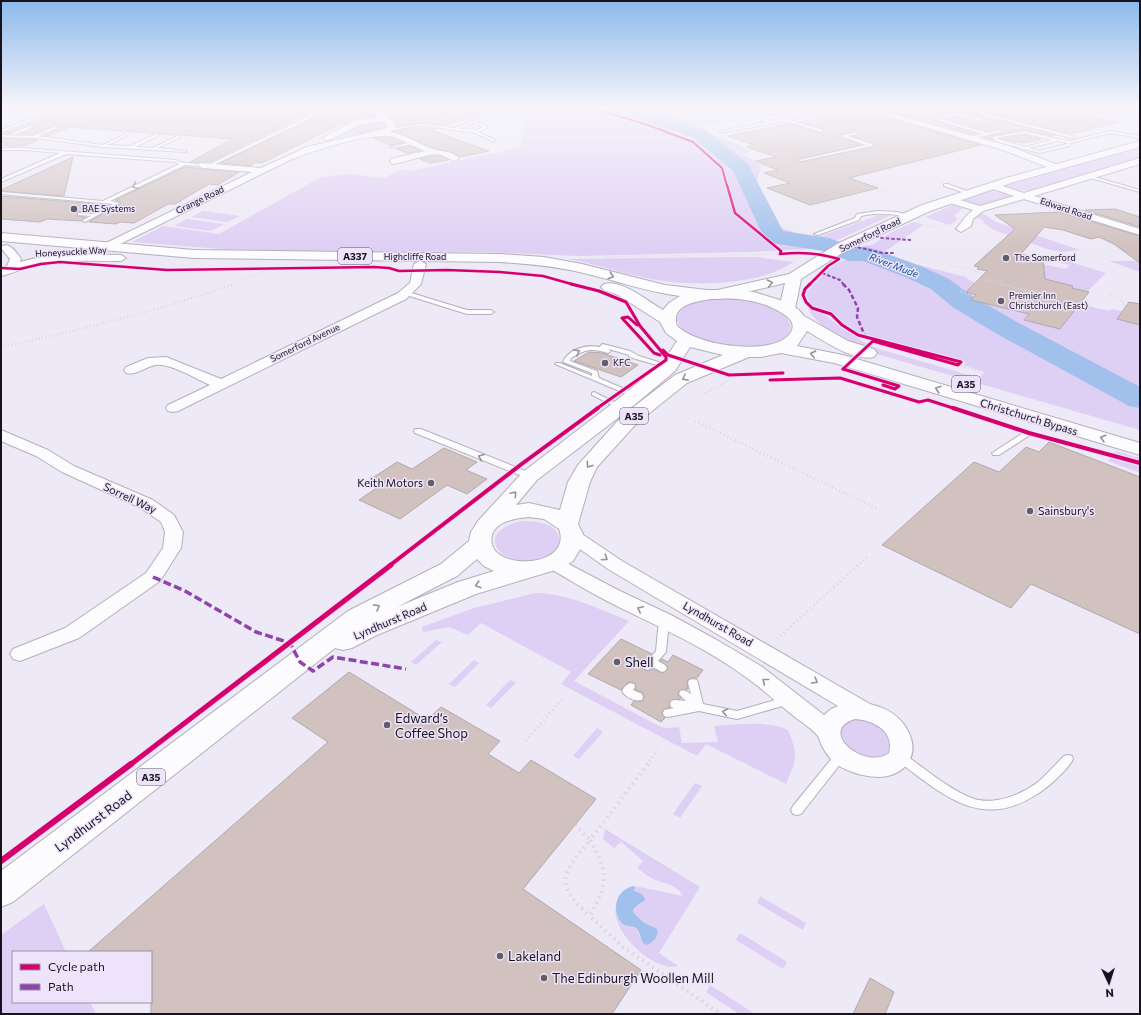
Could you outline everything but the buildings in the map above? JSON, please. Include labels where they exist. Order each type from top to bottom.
[{"type":"main road","name":"Somerford Road","points":[[667,320],[669,311],[677,304],[690,298],[794,277],[839,249],[937,205],[1010,180],[1098,155]]},
{"type":"main road","name":"Highcliffe Road","points":[[3,245],[106,247],[194,254],[250,256],[500,258],[544,261],[582,268],[665,290],[712,294]]},
{"type":"main road","name":"Highcliffe Road","points":[[3,245],[121,258],[253,264],[420,264],[500,266],[545,271],[586,279],[623,292],[667,320],[673,330],[686,340]]},
{"type":"main road","points":[[686,340],[710,348],[746,352],[779,347],[791,341],[798,334],[800,326],[792,314],[794,277]]},
{"type":"main road","name":"Christchurch Bypass","points":[[712,294],[756,297],[773,302],[842,344],[886,360],[1140,436]]},
{"type":"main road","name":"Lyndhurst Road","points":[[1,891],[358,617],[449,570],[484,534],[530,476],[669,367],[686,340]]},
{"type":"main road","name":"Christchurch Bypass","points":[[779,347],[837,359],[1140,449]]},
{"type":"main road","name":"A35","points":[[570,530],[557,517],[544,512],[529,510],[514,512],[500,516],[484,534],[483,552],[491,560],[501,565],[528,569],[553,563],[565,555],[572,546],[570,530],[579,482],[588,465],[630,419],[681,379],[746,352]]},
{"type":"main road","name":"Lyndhurst Road","points":[[300,662],[368,629],[460,591],[528,569]]},
{"type":"street","name":"Grange Road","points":[[106,247],[264,168],[295,155]]},
{"type":"street","points":[[394,161],[418,155]]},
{"type":"street","points":[[448,155],[454,158]]},
{"type":"street","points":[[1023,155],[1055,167]]},
{"type":"street","points":[[961,229],[967,224],[968,218],[980,209],[1139,162]]},
{"type":"street","points":[[205,166],[264,168]]},
{"type":"street","name":"Edward Road","points":[[993,186],[1140,232]]},
{"type":"street","points":[[950,200],[980,209]]},
{"type":"street","points":[[3,245],[16,259],[12,267]]},
{"type":"street","name":"Honeysuckle Way","points":[[1,273],[12,267],[57,259],[121,258]]},
{"type":"street","name":"Somerford Avenue","points":[[173,408],[405,293],[416,284],[420,264]]},
{"type":"street","points":[[131,370],[153,361],[166,361],[220,384]]},
{"type":"street","name":"Sorrell Way","points":[[2,436],[42,453],[68,469],[147,504],[168,519],[174,532],[172,548],[153,577],[72,633],[20,654]]},
{"type":"street","name":"Lyndhurst Road","points":[[570,530],[615,564],[864,711]]},
{"type":"street","name":"Lyndhurst Road","points":[[553,563],[613,596],[664,620],[708,644],[754,672],[828,732]]},
{"type":"street","points":[[844,711],[864,711],[876,714],[894,726],[899,733],[902,742],[902,750],[899,757],[893,763],[873,768],[862,766],[841,755],[829,739],[828,732],[830,723],[836,716],[844,711]]},
{"type":"lane","points":[[1,181],[8,176],[57,155]]},
{"type":"lane","points":[[107,155],[176,161],[178,164],[205,166],[228,155]]},
{"type":"lane","points":[[801,160],[823,155]]},
{"type":"lane","points":[[104,202],[183,164]]},
{"type":"lane","points":[[1088,176],[1140,191]]},
{"type":"lane","points":[[946,185],[970,193]]},
{"type":"lane","points":[[1,193],[118,203],[85,221]]},
{"type":"lane","points":[[816,234],[857,219],[859,215],[871,212],[888,212],[910,216]]},
{"type":"lane","points":[[80,214],[96,215]]},
{"type":"lane","points":[[405,293],[467,312],[491,312]]},
{"type":"lane","points":[[584,343],[628,352],[636,357]]},
{"type":"lane","points":[[596,379],[594,372],[566,362],[568,357],[586,348],[597,346],[608,351]]},
{"type":"lane","points":[[622,355],[636,357],[669,367]]},
{"type":"lane","points":[[558,364],[596,379],[627,401]]},
{"type":"lane","points":[[594,394],[627,401]]},
{"type":"lane","points":[[418,431],[530,476]]},
{"type":"lane","points":[[996,453],[1029,433]]},
{"type":"lane","points":[[662,668],[650,664],[661,652],[664,620]]},
{"type":"lane","points":[[692,683],[699,707]]},
{"type":"lane","points":[[630,686],[627,691],[638,697]]},
{"type":"lane","points":[[684,694],[699,707]]},
{"type":"lane","points":[[675,704],[699,707],[737,715],[790,700]]},
{"type":"lane","points":[[668,713],[699,707]]},
{"type":"lane","points":[[797,810],[841,755]]},
{"type":"lane","points":[[899,757],[953,793],[973,804],[999,805],[1018,799],[1037,789],[1068,759]]},
{"type":"path","points":[[937,205],[900,198],[879,191],[887,189],[855,178],[944,155]]},
{"type":"path","points":[[937,157],[1010,180]]},
{"type":"path","points":[[297,174],[307,166]]},
{"type":"path","points":[[264,168],[353,171]]},
{"type":"path","points":[[38,188],[77,170],[138,175]]},
{"type":"path","points":[[599,258],[780,254],[781,251],[775,246]]},
{"type":"path","points":[[1034,277],[1052,264]]},
{"type":"path","points":[[948,265],[982,273],[991,281],[1057,298]]},
{"type":"path","points":[[259,269],[273,269]]},
{"type":"path","points":[[1,348],[72,333],[171,306],[273,269]]},
{"type":"path","points":[[974,296],[960,292],[972,282],[1005,281]]},
{"type":"path","points":[[1108,294],[1119,298],[1125,304],[1123,306]]},
{"type":"path","points":[[627,323],[622,318],[630,314],[630,307]]},
{"type":"path","points":[[1110,339],[1118,337]]},
{"type":"path","points":[[1110,339],[1122,347]]},
{"type":"path","points":[[952,362],[979,371]]},
{"type":"path","points":[[705,393],[726,382],[729,375],[722,373]]},
{"type":"path","points":[[772,379],[778,380]]},
{"type":"path","points":[[772,379],[776,389]]},
{"type":"path","points":[[695,421],[878,509]]},
{"type":"path","points":[[763,651],[867,557]]},
{"type":"path","points":[[526,741],[562,698]]},
{"type":"path","points":[[658,750],[568,869],[565,886],[568,895],[623,948],[721,1014]]},
{"type":"path","points":[[575,825],[590,840],[602,862],[604,872],[601,896],[590,916]]},
{"type":"shaded area","points":[[482,155],[745,155],[761,166],[757,182],[760,201],[776,226],[813,239],[881,214],[892,215],[831,243],[812,249],[747,252],[578,256],[485,252],[222,249],[132,242],[163,226],[219,234],[321,177],[349,174],[385,178],[400,169],[410,171]]},
{"type":"shaded area","points":[[1114,155],[1140,155],[1140,158],[1029,191],[1013,190],[1007,185]]},
{"type":"shaded area","points":[[990,191],[1006,193],[1011,197],[1000,202],[982,205],[964,202],[966,199]]},
{"type":"shaded area","points":[[953,205],[963,208],[954,216],[958,219],[950,225],[925,217]]},
{"type":"shaded area","points":[[203,211],[240,216],[227,222],[191,217]]},
{"type":"shaded area","points":[[982,213],[996,222],[1080,250],[1062,252],[1047,249],[994,230],[984,223],[982,219],[975,218]]},
{"type":"shaded area","points":[[187,219],[224,224],[211,231],[174,226]]},
{"type":"shaded area","points":[[913,222],[945,229],[923,225],[880,255],[966,277],[977,283],[966,292],[976,295],[972,300],[1014,310],[1016,308],[1031,312],[1024,320],[1060,329],[1077,307],[1064,300],[1109,311],[1111,309],[1122,311],[1117,319],[1138,324],[1140,322],[1140,430],[880,355],[840,338],[822,325],[808,309],[825,315],[872,347],[979,378],[984,372],[964,365],[966,362],[860,334],[844,324],[834,314],[814,307],[809,302],[806,295],[808,290],[832,266],[844,260],[856,248],[874,244],[888,234]]},
{"type":"shaded area","points":[[755,257],[794,262],[772,273],[755,278],[723,283],[689,283],[657,280],[568,259]]},
{"type":"shaded area","points":[[1065,257],[1072,258],[1067,261],[1106,273],[1087,292],[1072,288],[1073,286],[1014,272],[1043,264],[1066,269],[1070,265],[1061,263]]},
{"type":"shaded area","points":[[1109,261],[1140,261],[1140,272]]},
{"type":"shaded area","points":[[718,298],[750,300],[771,306],[780,311],[787,318],[791,327],[789,332],[777,341],[764,345],[733,347],[702,341],[690,335],[680,327],[677,319],[680,313],[688,305],[699,301]]},
{"type":"shaded area","points":[[1116,451],[1140,458],[1140,473],[1108,461]]},
{"type":"shaded area","points":[[521,521],[538,522],[550,526],[557,533],[559,539],[558,545],[547,556],[532,560],[518,560],[507,557],[499,550],[495,543],[497,535],[505,527]]},
{"type":"shaded area","points":[[535,593],[571,599],[629,621],[574,681],[661,727],[679,727],[682,743],[718,742],[714,726],[761,724],[788,730],[794,746],[795,758],[786,784],[706,744],[697,756],[561,684],[571,672],[481,623],[468,635],[449,627],[423,632],[422,627],[474,608]]},
{"type":"shaded area","points":[[436,640],[442,642],[416,665],[411,662]]},
{"type":"shaded area","points":[[474,660],[479,663],[455,687],[449,684]]},
{"type":"shaded area","points":[[510,680],[516,683],[491,708],[486,705]]},
{"type":"shaded area","points":[[855,718],[872,720],[890,735],[890,748],[885,755],[878,758],[858,754],[849,749],[843,742],[840,734],[842,726],[846,722]]},
{"type":"shaded area","points":[[597,728],[603,732],[579,759],[573,756]]},
{"type":"shaded area","points":[[695,783],[702,786],[680,818],[673,814]]},
{"type":"shaded area","points":[[605,829],[700,887],[659,953],[678,966],[669,967],[660,964],[641,953],[620,928],[615,908],[616,904],[617,911],[625,925],[635,928],[640,937],[652,926],[643,922],[633,912],[634,908],[642,903],[633,891],[635,886],[683,896],[674,887],[653,879],[637,868],[643,861],[621,842],[614,848],[603,839]]},
{"type":"shaded area","points":[[760,896],[806,923],[803,930],[757,903]]},
{"type":"shaded area","points":[[44,904],[66,951],[12,951],[12,1003],[90,1003],[96,1014],[1,1014],[1,935]]},
{"type":"shaded area","points":[[740,933],[787,962],[783,969],[736,940]]},
{"type":"shaded area","points":[[710,985],[755,1014],[739,1014],[706,992]]},
{"type":"water","points":[[635,886],[634,891],[640,893],[645,900],[634,908],[633,912],[643,922],[657,929],[655,938],[647,945],[643,943],[637,929],[623,924],[617,913],[616,907],[619,895],[628,888]]},
{"type":"waterway","name":"River Mude","points":[[726,155],[741,168],[774,237],[829,245],[849,254],[866,254],[914,272],[940,284],[963,302],[1007,328],[1140,399]]},
{"type":"marked path","points":[[870,234],[882,238],[911,240]]},
{"type":"marked path","points":[[847,245],[883,253],[895,253]]},
{"type":"marked path","points":[[822,273],[840,280],[849,290],[858,308],[857,317],[865,336]]},
{"type":"marked path","points":[[153,577],[185,591],[256,632],[290,643],[300,662],[313,671],[333,657],[406,669]]},
{"type":"cycle path","points":[[708,155],[722,168],[735,213],[781,251],[780,254],[798,252],[817,253],[839,259],[828,266],[805,289],[803,295],[806,302],[812,308],[831,314],[842,325],[858,335],[961,362],[958,365],[873,341],[843,369]]},
{"type":"cycle path","points":[[1,268],[20,269],[41,264],[60,262],[167,270],[374,267],[389,268],[399,271],[447,270],[500,272],[543,276],[599,291],[626,302],[640,326],[666,357],[666,360],[618,393],[523,463],[256,670],[1,861]]},
{"type":"cycle path","points":[[637,325],[628,317],[622,318],[654,353],[660,355]]},
{"type":"cycle path","points":[[663,350],[668,355],[729,375],[783,373]]},
{"type":"cycle path","points":[[843,369],[899,386],[895,389],[883,385]]},
{"type":"cycle path","points":[[770,380],[840,378],[919,402],[928,400],[1029,433],[1140,463]]},
{"type":"place","name":"BAE Systems","points":[[74,209]]},
{"type":"place","name":"The Somerford","points":[[1006,258]]},
{"type":"place","name":"Premier Inn Christchurch (East)","points":[[1001,301]]},
{"type":"place","name":"KFC","points":[[605,363]]},
{"type":"place","name":"Keith Motors","points":[[431,483]]},
{"type":"place","name":"Sainsbury's","points":[[1030,511]]},
{"type":"place","name":"Shell","points":[[617,662]]},
{"type":"place","name":"Edward‘s Coffee Shop","points":[[387,725]]},
{"type":"place","name":"Lakeland","points":[[500,956]]},
{"type":"place","name":"The Edinburgh Woollen Mill","points":[[544,978]]}]
